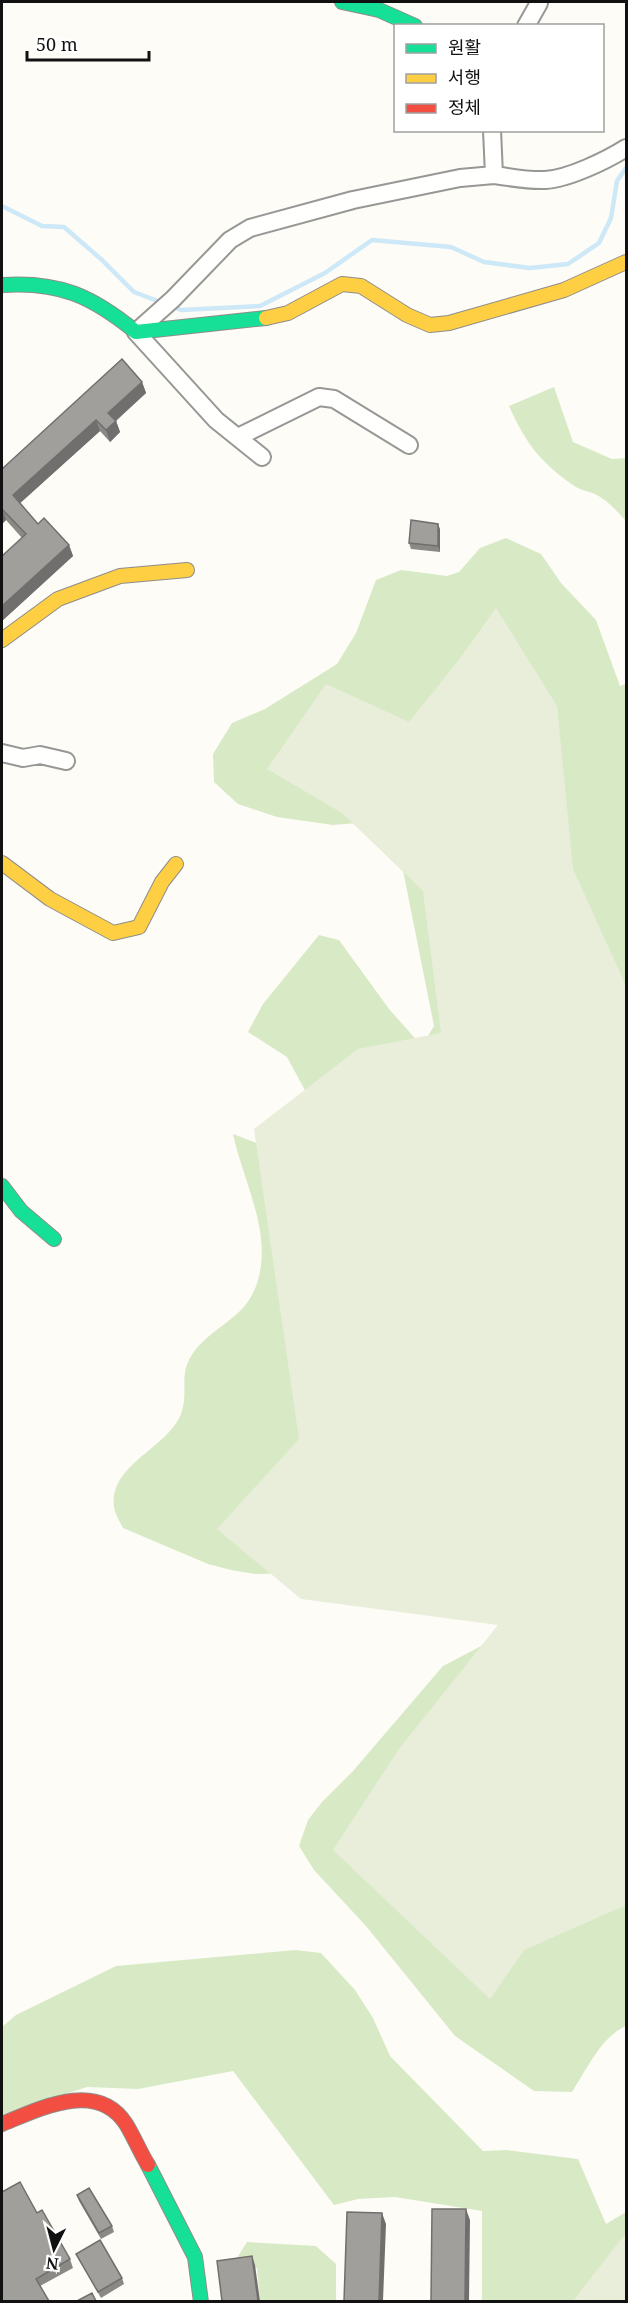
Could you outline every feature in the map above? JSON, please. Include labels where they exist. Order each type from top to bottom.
[{"type":"street","points":[[342,2],[379,10],[410,24]]},
{"type":"street","points":[[527,24],[539,3]]},
{"type":"street","points":[[492,132],[494,175]]},
{"type":"street","points":[[136,332],[173,299],[230,240],[250,228],[352,201],[460,178],[494,175],[544,180],[560,178],[627,148]]},
{"type":"street","points":[[136,332],[255,320],[288,313],[342,285],[361,286],[430,325],[449,324],[604,276],[627,262]]},
{"type":"street","points":[[2,285],[51,283],[82,294],[112,311],[136,332],[216,420],[262,458]]},
{"type":"street","points":[[238,437],[319,397],[334,399],[409,445]]},
{"type":"street","points":[[2,640],[58,599],[120,576],[187,570]]},
{"type":"street","points":[[2,753],[23,758],[40,755],[66,761]]},
{"type":"street","points":[[2,863],[51,898],[113,933],[139,927],[162,882],[176,864]]},
{"type":"street","points":[[2,1186],[21,1210],[54,1239]]},
{"type":"street","points":[[2,2124],[61,2101],[84,2099],[106,2107],[124,2122],[195,2258],[201,2301]]},
{"type":"green space","points":[[554,387],[573,442],[612,459],[626,458],[626,521],[604,499],[575,487],[551,468],[521,430],[509,406]]},
{"type":"green space","points":[[506,538],[541,554],[561,583],[596,620],[620,686],[626,684],[626,2026],[609,2037],[602,2045],[572,2092],[534,2091],[455,2036],[366,1926],[314,1870],[299,1846],[308,1820],[322,1802],[353,1771],[443,1666],[485,1644],[581,1638],[302,1573],[255,1574],[208,1564],[123,1528],[114,1507],[115,1492],[120,1479],[164,1437],[181,1414],[186,1366],[190,1358],[205,1340],[247,1303],[258,1280],[261,1262],[259,1225],[233,1134],[273,1149],[307,1094],[287,1057],[248,1032],[263,1004],[319,935],[339,940],[389,1009],[422,1046],[434,1026],[393,820],[333,825],[277,817],[238,804],[214,782],[213,754],[232,723],[265,709],[337,664],[356,633],[376,580],[401,570],[447,576],[459,572],[480,548]]},
{"type":"green space","points":[[496,608],[557,706],[573,869],[626,986],[626,1905],[524,1950],[490,1999],[333,1850],[399,1749],[498,1625],[301,1599],[217,1529],[299,1439],[254,1129],[358,1049],[441,1033],[423,891],[342,813],[267,769],[326,684],[409,722],[458,661]]},
{"type":"green space","points":[[295,1950],[321,1953],[355,1990],[373,2018],[390,2056],[483,2151],[507,2150],[578,2159],[606,2224],[626,2212],[626,2301],[482,2301],[482,2211],[395,2197],[358,2199],[334,2205],[233,2071],[138,2089],[87,2087],[2,2115],[2,2027],[16,2015],[116,1966]]},
{"type":"green space","points":[[626,2233],[626,2301],[573,2301]]},
{"type":"green space","points":[[247,2242],[316,2246],[336,2264],[336,2301],[260,2301],[257,2268],[235,2261]]},
{"type":"building","points":[[122,359],[142,382],[108,413],[116,421],[106,430],[96,420],[13,495],[38,524],[44,518],[69,545],[2,606],[2,556],[26,534],[2,509],[2,469]]},
{"type":"building","points":[[411,520],[438,524],[438,546],[409,543]]},
{"type":"building","points":[[20,2182],[37,2213],[42,2210],[70,2259],[36,2279],[49,2301],[2,2301],[2,2192]]},
{"type":"building","points":[[89,2188],[112,2226],[99,2233],[77,2195]]},
{"type":"building","points":[[432,2209],[466,2209],[465,2301],[431,2301]]},
{"type":"building","points":[[347,2212],[382,2213],[379,2301],[344,2301]]},
{"type":"building","points":[[100,2240],[122,2278],[98,2292],[76,2254]]},
{"type":"building","points":[[252,2256],[258,2301],[222,2301],[217,2261]]},
{"type":"building","points":[[92,2293],[96,2301],[77,2301]]},
{"type":"waterway","points":[[171,306],[181,310],[260,306],[325,273],[372,240],[451,247],[484,262],[530,268],[568,264],[599,243],[611,218],[617,181],[626,168]]},
{"type":"waterway","points":[[2,206],[42,226],[64,227],[134,292],[163,303]]},
{"type":"traffic: fast","points":[[342,2],[379,10],[410,24]]},
{"type":"traffic: fast","points":[[2,285],[41,286],[74,294],[105,309],[136,332],[266,318]]},
{"type":"traffic: fast","points":[[2,1186],[21,1211],[54,1239]]},
{"type":"traffic: fast","points":[[148,2165],[195,2257],[201,2302]]},
{"type":"traffic: slow","points":[[266,318],[288,313],[342,284],[361,286],[407,315],[430,325],[449,323],[564,290],[626,262]]},
{"type":"traffic: slow","points":[[2,640],[58,599],[120,576],[187,570]]},
{"type":"traffic: slow","points":[[2,863],[50,899],[113,933],[139,927],[162,882],[176,864]]},
{"type":"traffic: jam","points":[[2,2124],[33,2111],[67,2102],[84,2100],[100,2103],[114,2110],[126,2124],[148,2165]]}]
